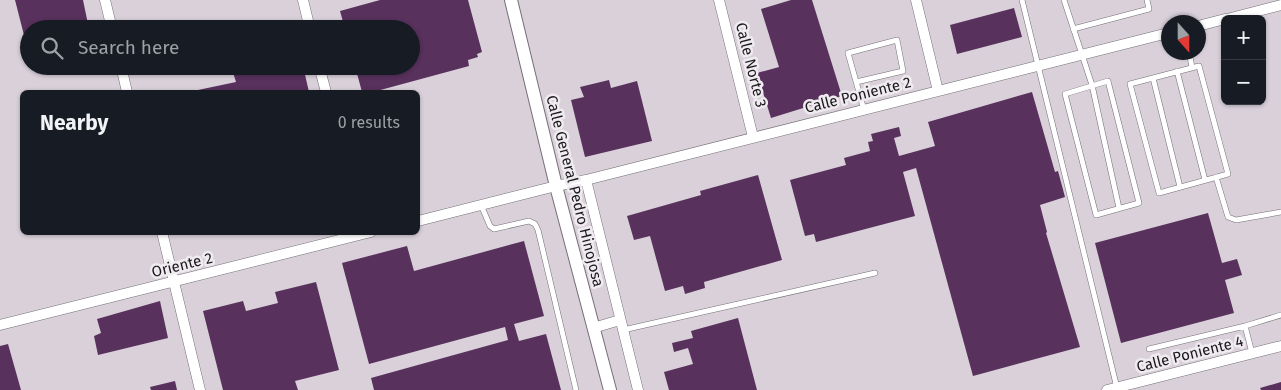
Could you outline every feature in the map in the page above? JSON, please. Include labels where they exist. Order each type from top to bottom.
[{"type":"street","points":[[105,0],[110,20]]},
{"type":"street","points":[[303,0],[308,20]]},
{"type":"street","name":"Calle General Pedro Hinojosa","points":[[511,0],[556,186],[610,390]]},
{"type":"street","name":"Calle Norte 3","points":[[719,0],[753,137]]},
{"type":"street","points":[[916,0],[938,91]]},
{"type":"street","points":[[1242,15],[1281,5]]},
{"type":"street","points":[[1206,24],[1221,20]]},
{"type":"street","name":"Calle Poniente 2","points":[[556,186],[1161,36]]},
{"type":"street","points":[[123,75],[127,90]]},
{"type":"street","points":[[321,75],[325,90]]},
{"type":"street","points":[[586,180],[638,390]]},
{"type":"street","points":[[420,220],[556,186]]},
{"type":"street","points":[[163,235],[200,390]]},
{"type":"street","name":"Oriente 2","points":[[0,325],[357,235]]},
{"type":"street","points":[[593,328],[622,325]]},
{"type":"street","name":"Calle Poniente 4","points":[[1114,389],[1281,346]]},
{"type":"lane","points":[[1022,0],[1114,389]]},
{"type":"lane","points":[[1064,0],[1092,85],[1119,208]]},
{"type":"lane","points":[[1072,29],[1149,9],[1147,0]]},
{"type":"lane","points":[[856,82],[903,70],[897,40],[848,53],[856,82],[864,110]]},
{"type":"lane","points":[[1191,60],[1192,67]]},
{"type":"lane","points":[[1199,66],[1228,174],[1159,193],[1130,84],[1177,71],[1199,66]]},
{"type":"lane","points":[[1177,71],[1205,180]]},
{"type":"lane","points":[[1153,78],[1180,187]]},
{"type":"lane","points":[[1108,81],[1139,203],[1096,214],[1066,94],[1092,85],[1108,81]]},
{"type":"lane","points":[[1216,177],[1228,217],[1236,220],[1281,212]]},
{"type":"lane","points":[[480,205],[490,226],[494,229],[529,222],[535,224],[576,390]]},
{"type":"lane","points":[[622,325],[875,273]]},
{"type":"lane","points":[[1150,349],[1245,326],[1281,315]]},
{"type":"lane","points":[[1245,326],[1252,354]]},
{"type":"shaded area","points":[[0,0],[1281,0],[1281,390],[0,390]]},
{"type":"building","points":[[15,0],[83,0],[87,20],[20,20]]},
{"type":"building","points":[[380,0],[468,0],[482,52],[477,54],[478,57],[468,60],[469,66],[380,90],[361,90],[357,75],[420,75],[420,20],[342,20],[340,11]]},
{"type":"building","points":[[791,0],[812,0],[842,96],[771,118],[757,73],[779,67],[761,9]]},
{"type":"building","points":[[1014,8],[1022,37],[957,54],[950,25]]},
{"type":"building","points":[[234,75],[305,75],[309,90],[198,90],[236,82]]},
{"type":"building","points":[[609,80],[611,88],[637,81],[652,141],[585,157],[571,100],[584,97],[580,87]]},
{"type":"building","points":[[1032,92],[1055,172],[1058,171],[1065,197],[1040,205],[1046,233],[1080,347],[973,376],[916,168],[903,172],[915,216],[816,242],[814,234],[805,236],[790,180],[846,165],[844,158],[870,151],[868,142],[873,141],[871,134],[899,127],[901,136],[894,138],[899,156],[935,146],[928,122]]},
{"type":"building","points":[[758,175],[782,260],[704,282],[705,288],[685,294],[683,286],[665,291],[650,236],[634,240],[627,216],[701,195],[700,191]]},
{"type":"building","points":[[1208,213],[1222,263],[1237,259],[1242,275],[1225,280],[1234,313],[1121,343],[1095,243]]},
{"type":"building","points":[[524,241],[544,316],[514,324],[519,341],[546,334],[561,390],[374,390],[371,378],[508,340],[505,327],[369,364],[342,263],[407,246],[414,271]]},
{"type":"building","points":[[316,282],[339,370],[295,381],[298,390],[223,390],[203,311],[243,301],[246,311],[278,303],[275,292]]},
{"type":"building","points":[[160,301],[168,338],[98,355],[94,336],[101,333],[97,319]]},
{"type":"building","points":[[738,318],[757,390],[669,390],[664,372],[693,364],[688,348],[674,352],[672,343],[693,338],[691,331]]},
{"type":"building","points":[[8,344],[21,390],[0,390],[0,346]]},
{"type":"building","points":[[175,381],[177,390],[151,390],[150,387]]},
{"type":"building","points":[[1281,382],[1281,390],[1261,390],[1260,388]]}]
